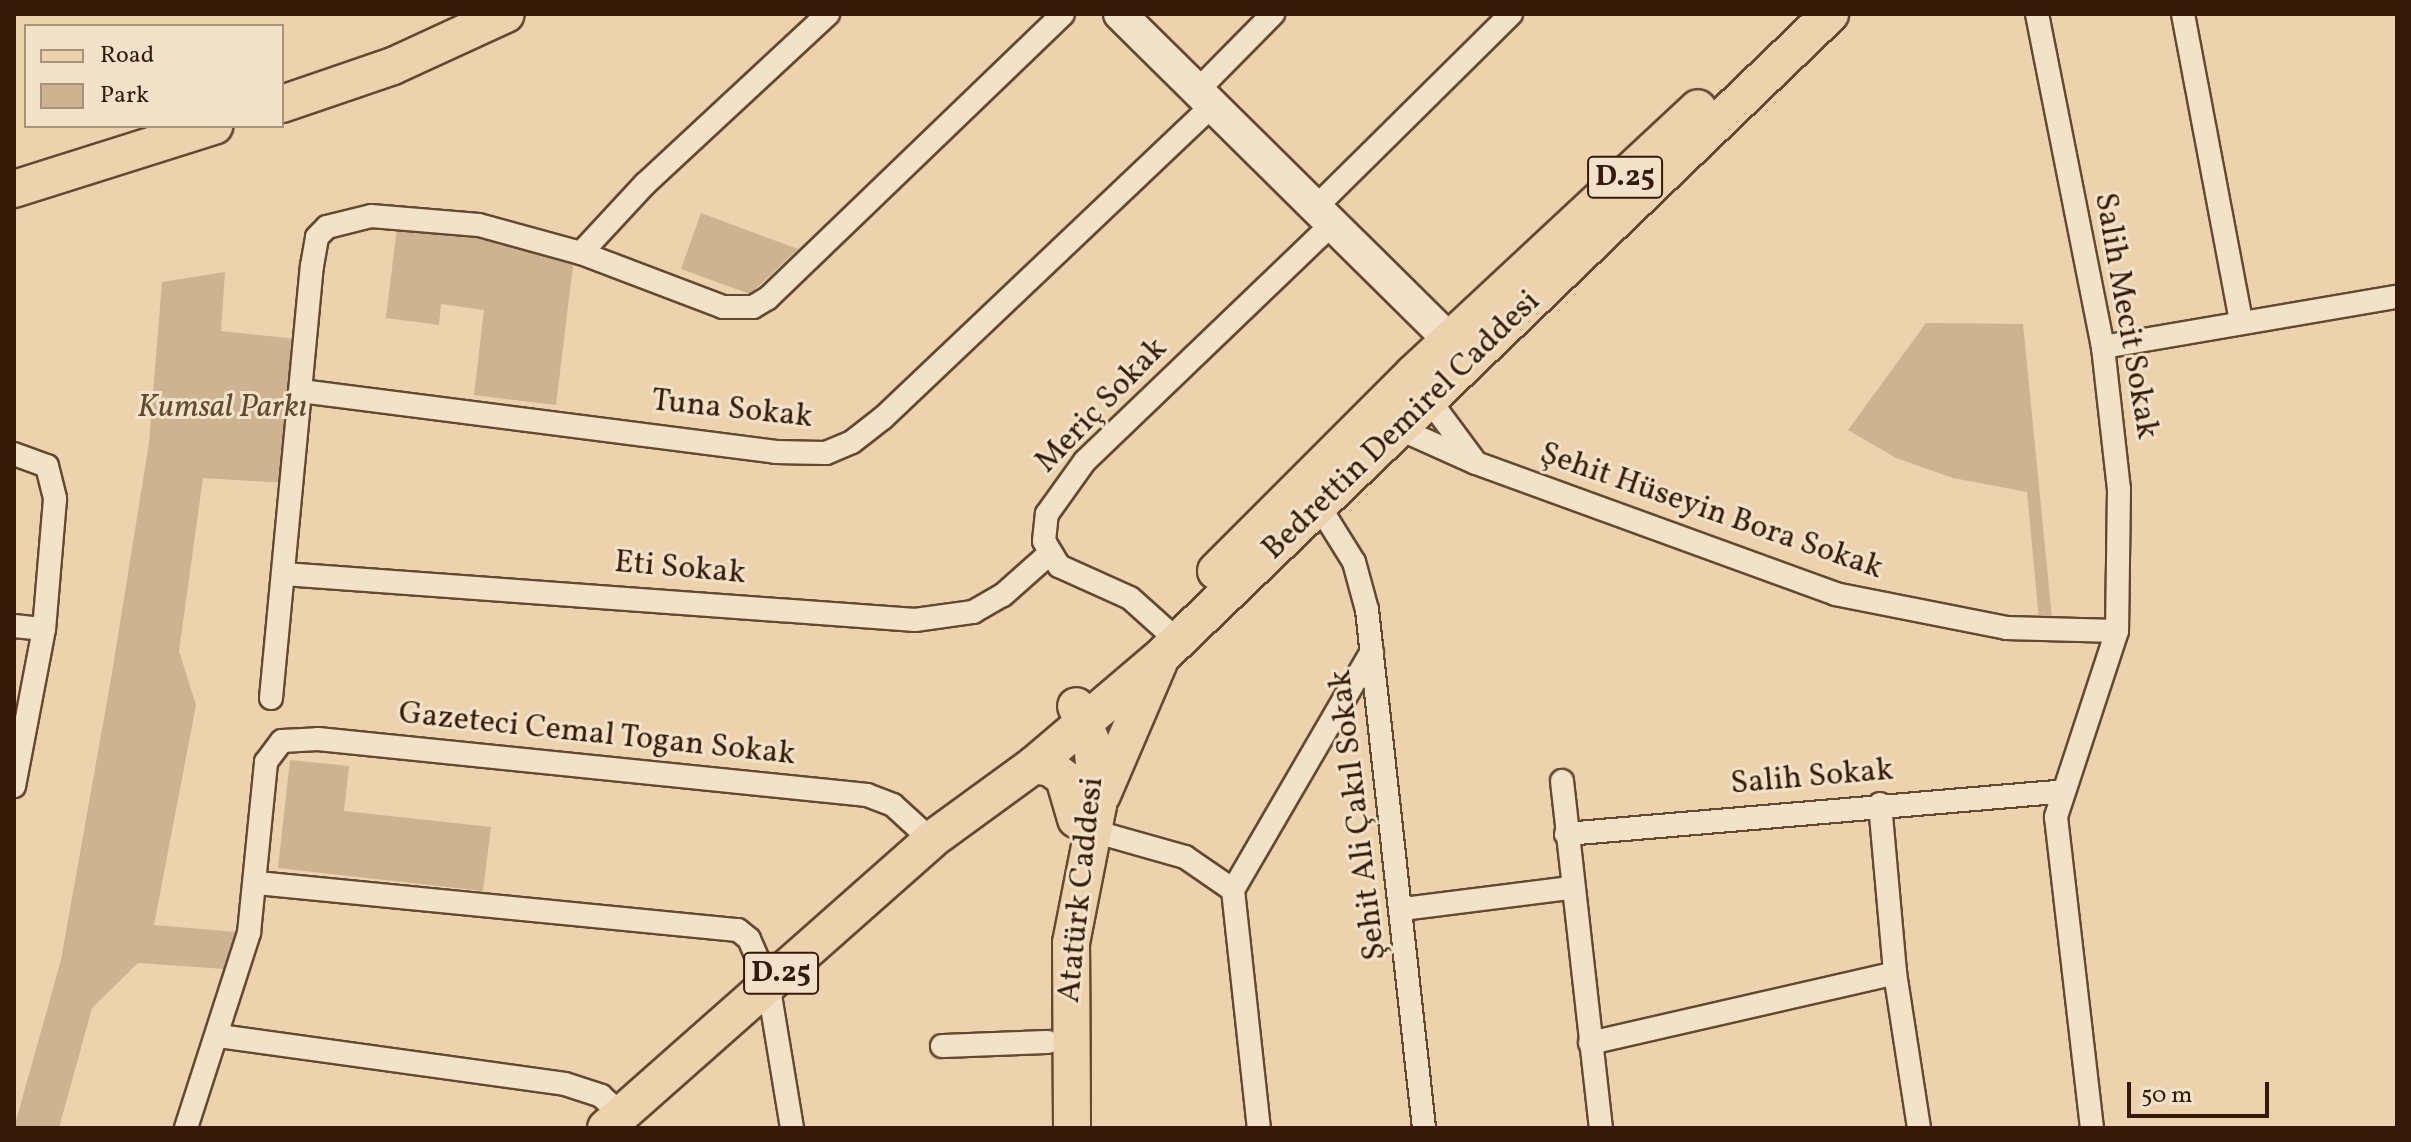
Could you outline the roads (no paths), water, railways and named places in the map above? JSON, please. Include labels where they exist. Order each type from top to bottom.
[{"type":"main road","points":[[284,103],[393,66],[506,14]]},
{"type":"main road","name":"Bedrettin Demirel Caddesi","points":[[1167,642],[1439,367],[1799,14]]},
{"type":"main road","name":"Bedrettin Demirel Caddesi","points":[[944,829],[1034,765],[1074,720],[1167,642],[1319,506],[1400,429],[1439,367],[1830,14]]},
{"type":"main road","points":[[14,189],[208,128]]},
{"type":"main road","points":[[1089,819],[1167,642]]},
{"type":"main road","name":"Bedrettin Demirel Caddesi","points":[[614,1121],[944,829],[1018,752],[1074,720]]},
{"type":"main road","name":"Atatürk Caddesi","points":[[1072,1128],[1069,965],[1096,763],[1074,720]]},
{"type":"main road","points":[[1034,765],[1051,768],[1064,778],[1089,819]]},
{"type":"main road","name":"Atatürk Caddesi","points":[[1049,1128],[1052,920],[1089,819]]},
{"type":"street","points":[[581,253],[645,184],[828,14]]},
{"type":"street","points":[[271,698],[314,250],[327,227],[371,216],[479,225],[581,253],[723,307],[762,303],[1063,14]]},
{"type":"street","points":[[1120,14],[1408,294],[1476,463]]},
{"type":"street","name":"Tuna Sokak","points":[[301,391],[776,452],[826,453],[874,426],[1206,97],[1273,14]]},
{"type":"street","name":"Meriç Sokak","points":[[1049,554],[1044,526],[1065,485],[1326,214],[1511,14]]},
{"type":"street","name":"Salih Mecit Sokak","points":[[2037,14],[2103,347],[2119,489],[2117,631],[2063,791],[2056,849],[2092,1128]]},
{"type":"street","points":[[2183,14],[2241,320]]},
{"type":"street","points":[[2103,347],[2241,320],[2397,297]]},
{"type":"street","name":"Şehit Hüseyin Bora Sokak","points":[[1400,429],[1476,463],[1835,594],[2006,628],[2117,631]]},
{"type":"street","points":[[14,454],[39,460],[53,480],[44,629],[14,786]]},
{"type":"street","name":"Şehit Ali Çakıl Sokak","points":[[1319,506],[1358,573],[1372,651],[1403,909],[1424,1128]]},
{"type":"street","points":[[1049,554],[1065,569],[1130,598],[1167,642]]},
{"type":"street","name":"Eti Sokak","points":[[284,574],[915,620],[973,612],[1003,595],[1049,554]]},
{"type":"street","points":[[14,626],[44,629]]},
{"type":"street","points":[[1259,1128],[1233,890],[1372,651]]},
{"type":"street","name":"Gazeteci Cemal Togan Sokak","points":[[257,883],[265,775],[273,746],[293,738],[867,795],[944,829]]},
{"type":"street","points":[[1562,781],[1570,888],[1601,1128]]},
{"type":"street","name":"Salih Sokak","points":[[1566,834],[1880,804],[2063,791]]},
{"type":"street","points":[[1880,804],[1895,973],[1919,1128]]},
{"type":"street","points":[[1089,819],[1185,857],[1233,890]]},
{"type":"street","points":[[186,1128],[219,1036],[249,933],[257,883],[728,926],[749,939],[768,983],[792,1128]]},
{"type":"street","points":[[1403,909],[1570,888]]},
{"type":"street","points":[[1590,1043],[1895,973]]},
{"type":"street","points":[[219,1036],[565,1084],[601,1096],[614,1121]]},
{"type":"street","points":[[942,1046],[1048,1042]]},
{"type":"park label","name":"Kumsal Parkı","points":[[222,408]]}]
